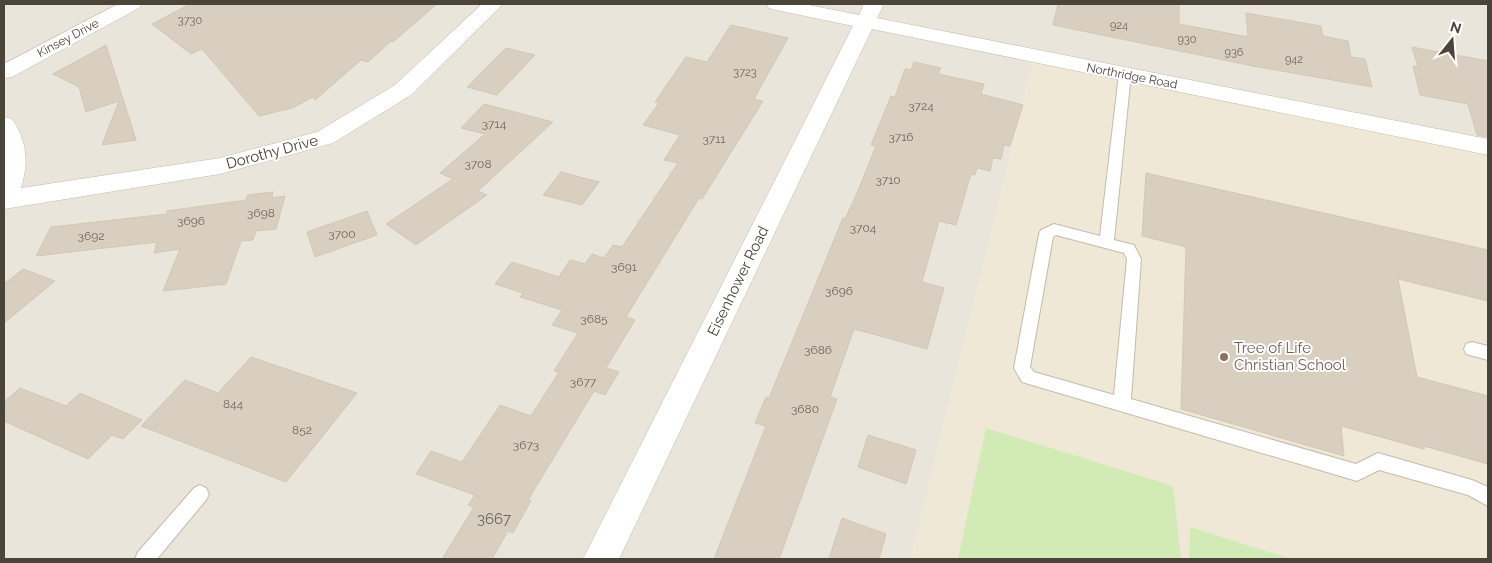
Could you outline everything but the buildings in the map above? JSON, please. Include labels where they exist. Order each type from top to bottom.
[{"type":"street","name":"Kinsey Drive","points":[[4,72],[132,4]]},
{"type":"street","name":"Dorothy Drive","points":[[4,199],[220,166],[325,138],[403,90],[493,4]]},
{"type":"street","name":"Northridge Road","points":[[776,4],[870,13],[1125,74],[1488,147]]},
{"type":"street","name":"Eisenhower Road","points":[[601,559],[870,13]]},
{"type":"street","points":[[4,124],[10,132],[15,160],[4,199]]},
{"type":"lane","points":[[1106,243],[1125,74]]},
{"type":"lane","points":[[1122,404],[1134,258],[1129,249],[1054,230],[1046,234],[1022,368],[1028,377],[1357,473],[1378,462],[1472,488],[1488,497]]},
{"type":"lane","points":[[145,559],[200,494]]},
{"type":"shaded area","points":[[4,4],[1488,4],[1488,154],[1033,62],[911,559],[4,559]]},
{"type":"shaded area","name":"Tree of Life Christian School","points":[[1033,62],[1488,154],[1488,559],[911,559]]},
{"type":"green space","points":[[986,428],[1173,486],[1181,559],[958,559]]},
{"type":"green space","points":[[1190,527],[1291,559],[1189,559]]},
{"type":"place","name":"Tree of Life Christian School","points":[[1224,357]]}]
